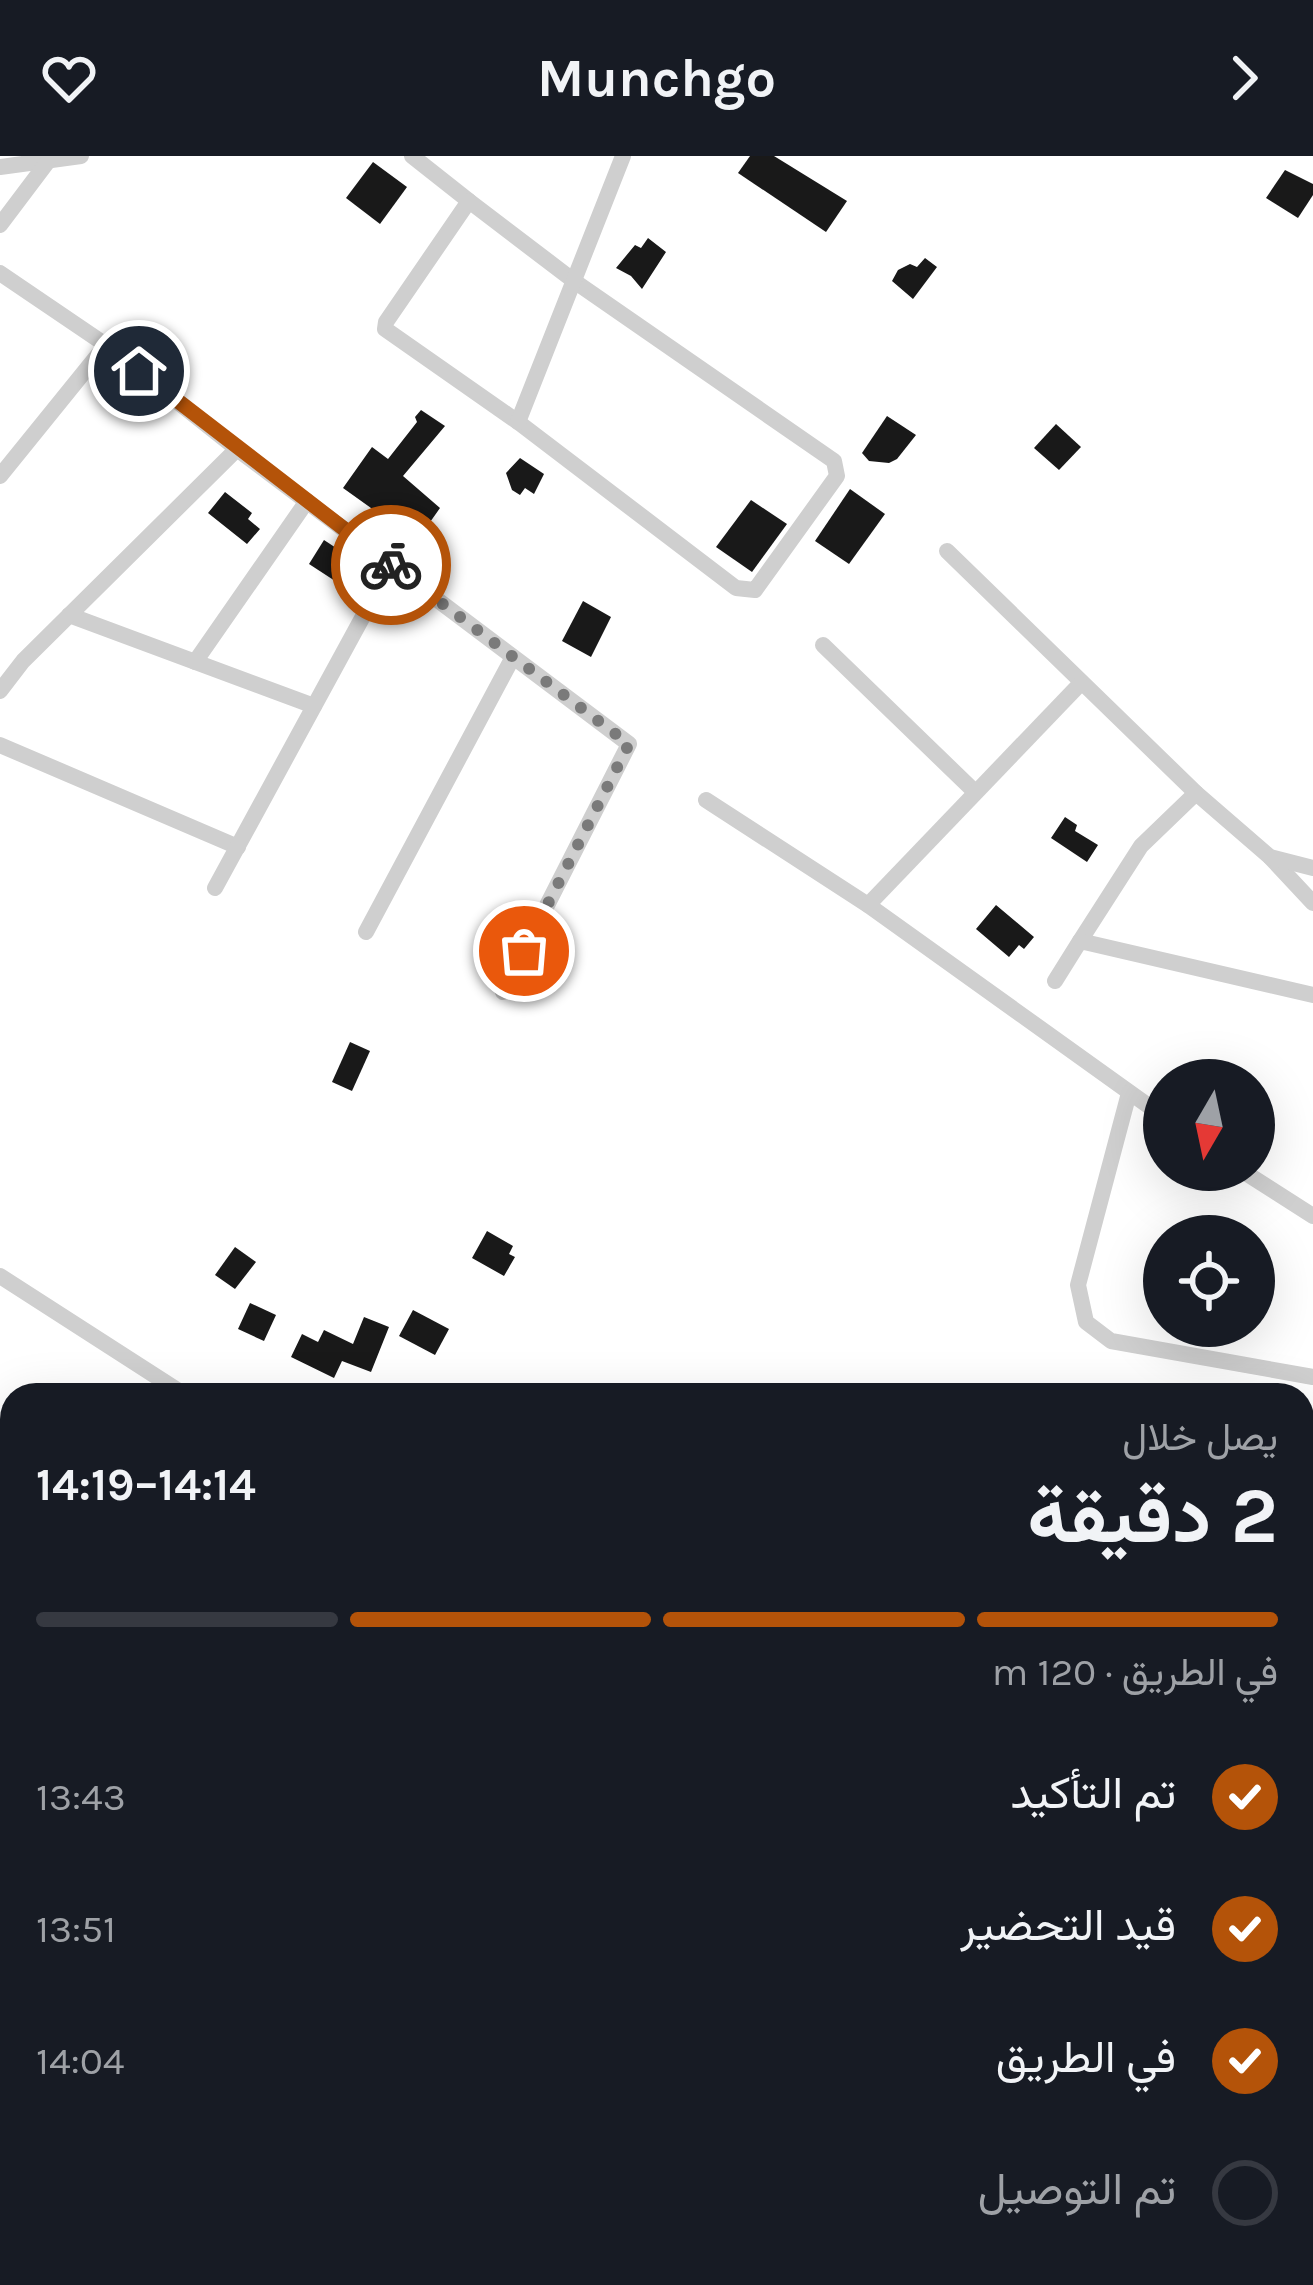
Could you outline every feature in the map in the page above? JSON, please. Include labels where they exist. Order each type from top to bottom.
[{"type":"street","points":[[7,163],[81,156]]},
{"type":"street","points":[[412,156],[574,280],[834,461],[837,476],[755,590],[736,588],[518,422],[385,329],[469,200]]},
{"type":"street","points":[[518,422],[623,156]]},
{"type":"street","points":[[0,226],[49,160]]},
{"type":"street","points":[[0,273],[106,345],[629,744],[502,992]]},
{"type":"street","points":[[0,476],[106,345]]},
{"type":"street","points":[[0,691],[23,661],[237,449]]},
{"type":"street","points":[[195,662],[307,501]]},
{"type":"street","points":[[947,551],[1080,684],[1270,857],[1313,903]]},
{"type":"street","points":[[215,888],[391,565]]},
{"type":"street","points":[[69,615],[314,706]]},
{"type":"street","points":[[823,646],[974,791]]},
{"type":"street","points":[[366,932],[513,657]]},
{"type":"street","points":[[868,905],[1080,684]]},
{"type":"street","points":[[0,745],[238,847]]},
{"type":"street","points":[[1055,981],[1142,846],[1196,793]]},
{"type":"street","points":[[706,800],[868,905],[1143,1103]]},
{"type":"street","points":[[1270,857],[1313,868]]},
{"type":"street","points":[[1080,941],[1313,995]]},
{"type":"street","points":[[1129,1093],[1078,1285],[1086,1322],[1111,1341],[1313,1377]]},
{"type":"street","points":[[1274,1191],[1313,1216]]},
{"type":"street","points":[[0,1276],[166,1383]]},
{"type":"building","points":[[750,156],[774,156],[847,201],[826,232],[738,173]]},
{"type":"building","points":[[373,162],[407,187],[380,224],[346,198]]},
{"type":"building","points":[[1285,170],[1313,184],[1313,195],[1298,218],[1266,198]]},
{"type":"building","points":[[648,238],[666,252],[642,289],[616,268],[635,245],[641,248]]},
{"type":"building","points":[[925,258],[937,267],[913,299],[892,281],[898,270],[910,264],[917,267]]},
{"type":"building","points":[[421,410],[445,426],[403,476],[440,508],[428,525],[419,519],[407,535],[401,531],[395,538],[381,527],[386,524],[378,513],[343,488],[372,447],[388,459]]},
{"type":"building","points":[[887,416],[916,435],[897,459],[869,461],[862,453]]},
{"type":"building","points":[[1056,424],[1081,447],[1059,470],[1034,448]]},
{"type":"building","points":[[520,458],[544,474],[534,494],[525,488],[520,495],[512,490],[506,473]]},
{"type":"building","points":[[850,489],[885,514],[849,564],[815,541]]},
{"type":"building","points":[[225,492],[252,513],[248,519],[260,529],[247,544],[208,513]]},
{"type":"building","points":[[751,500],[787,524],[752,572],[716,547]]},
{"type":"building","points":[[324,540],[368,569],[352,592],[309,564]]},
{"type":"building","points":[[583,601],[611,617],[591,657],[562,641]]},
{"type":"building","points":[[1065,817],[1077,825],[1075,831],[1098,845],[1087,862],[1051,838]]},
{"type":"building","points":[[996,905],[1034,937],[1009,957],[976,929]]},
{"type":"building","points":[[350,1042],[370,1051],[352,1091],[332,1082]]},
{"type":"building","points":[[487,1231],[513,1246],[509,1254],[515,1257],[504,1276],[472,1258]]},
{"type":"building","points":[[235,1247],[256,1262],[235,1289],[215,1275]]},
{"type":"building","points":[[250,1303],[276,1315],[264,1341],[238,1329]]},
{"type":"building","points":[[413,1310],[449,1329],[435,1355],[399,1336]]},
{"type":"building","points":[[364,1317],[389,1327],[371,1372],[342,1361],[334,1378],[291,1357],[302,1334],[318,1342],[324,1330],[353,1344]]},
{"type":"way so far","points":[[391,565],[629,744],[524,951]]},
{"type":"route","points":[[139,371],[391,565]]}]
